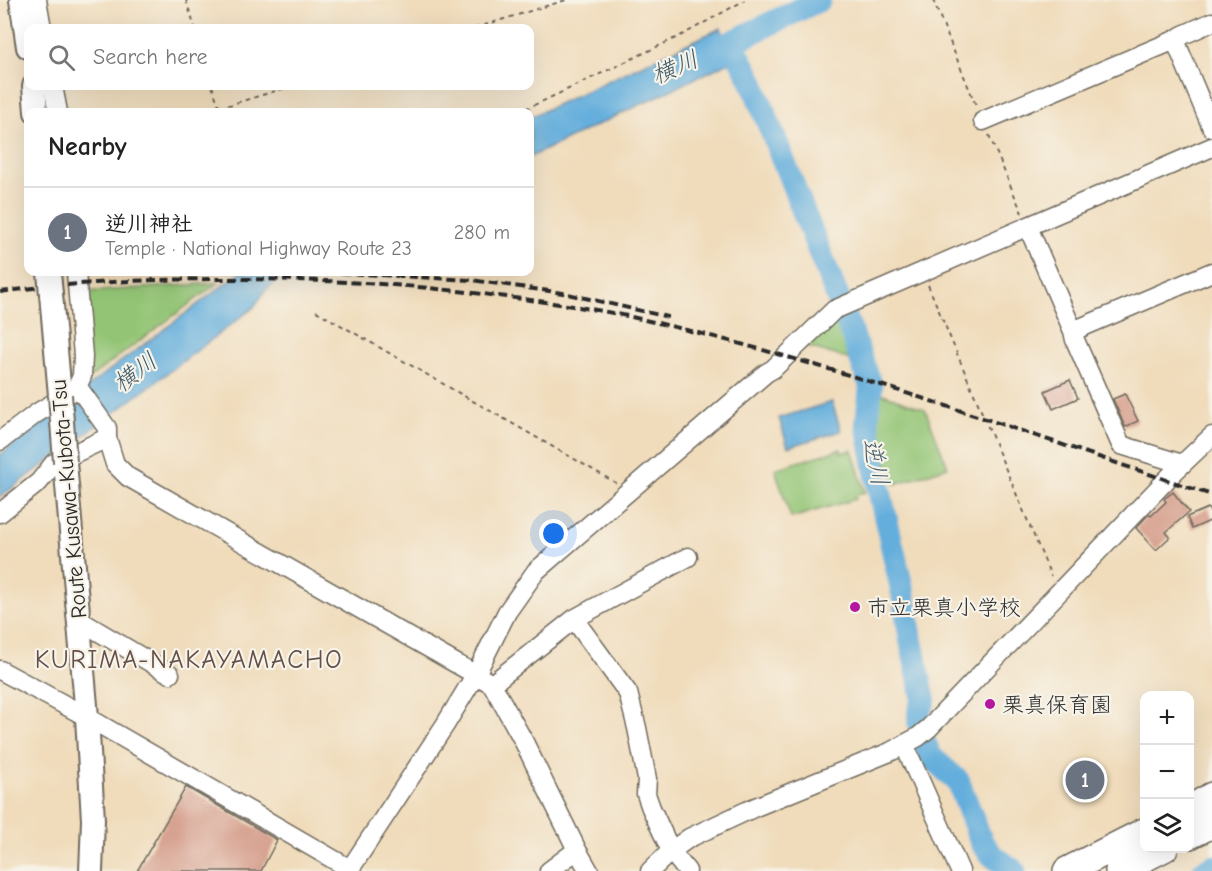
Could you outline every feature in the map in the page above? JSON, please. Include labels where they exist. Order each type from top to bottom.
[{"type":"highway","points":[[1194,807],[1212,796]]},
{"type":"highway","points":[[1194,834],[1212,824]]},
{"type":"highway","points":[[1066,871],[1140,834]]},
{"type":"highway","points":[[1119,871],[1156,853]]},
{"type":"main road","points":[[21,0],[25,24]]},
{"type":"main road","points":[[34,90],[36,108]]},
{"type":"main road","name":"Route Kusawa-Kubota-Tsu","points":[[50,280],[72,390],[65,462],[87,717],[93,820],[91,871]]},
{"type":"street","points":[[37,0],[41,24]]},
{"type":"street","points":[[983,121],[1175,40],[1212,22]]},
{"type":"street","points":[[1175,40],[1212,128]]},
{"type":"street","points":[[54,90],[57,108]]},
{"type":"street","points":[[0,670],[87,717],[350,869],[445,726],[476,675],[507,612],[536,571],[766,373],[774,369],[840,307],[1212,147]]},
{"type":"street","points":[[1028,227],[1121,446],[1182,464]]},
{"type":"street","points":[[1073,331],[1212,272]]},
{"type":"street","points":[[0,441],[37,413],[69,394],[82,376],[83,357],[76,276]]},
{"type":"street","points":[[72,390],[107,433],[115,464],[128,477],[492,684],[589,871]]},
{"type":"street","points":[[0,513],[39,482],[54,463],[107,433]]},
{"type":"street","points":[[650,871],[689,838],[917,736],[1212,436]]},
{"type":"street","points":[[492,684],[574,619],[688,557]]},
{"type":"street","points":[[574,619],[628,693],[647,778],[646,794],[671,851],[687,871]]},
{"type":"street","points":[[79,620],[170,674]]},
{"type":"street","points":[[917,736],[960,871]]},
{"type":"street","points":[[549,871],[577,850]]},
{"type":"path","points":[[186,0],[194,24]]},
{"type":"path","points":[[487,24],[566,0]]},
{"type":"path","points":[[526,108],[684,33],[745,0]]},
{"type":"path","points":[[213,90],[219,108],[279,90]]},
{"type":"path","points":[[922,272],[1059,593]]},
{"type":"path","points":[[316,311],[629,490]]},
{"type":"green space","points":[[218,283],[84,382],[85,292]]},
{"type":"green space","points":[[836,314],[857,362],[806,346]]},
{"type":"green space","points":[[877,392],[925,409],[948,467],[895,484],[872,425],[873,402]]},
{"type":"green space","points":[[841,449],[841,453],[852,450],[865,492],[855,495],[856,499],[791,518],[775,469]]},
{"type":"water","points":[[721,28],[734,60],[534,155],[534,115]]},
{"type":"water","points":[[236,276],[283,276],[266,290],[253,308],[0,497],[0,455],[44,419]]},
{"type":"water","points":[[832,402],[841,431],[788,447],[779,418]]},
{"type":"building","points":[[1070,380],[1078,398],[1053,409],[1045,391]]},
{"type":"building","points":[[1125,394],[1138,421],[1125,427],[1113,399]]},
{"type":"building","points":[[1173,492],[1189,512],[1166,532],[1170,537],[1156,550],[1136,528],[1149,514],[1151,516],[1166,502],[1164,499]]},
{"type":"building","points":[[1208,508],[1212,520],[1192,529],[1187,517]]},
{"type":"building","points":[[1094,771],[1098,782],[1077,789],[1073,778]]},
{"type":"building","points":[[186,787],[277,840],[261,871],[137,871]]},
{"type":"waterway","name":"横川","points":[[718,49],[819,0]]},
{"type":"waterway","name":"逆川","points":[[732,43],[751,79],[871,386],[867,422],[924,700],[919,712],[924,742],[931,757],[958,781],[982,843],[993,856],[1014,871]]},
{"type":"waterway","name":"逆川","points":[[1204,871],[1212,867]]},
{"type":"railway","points":[[399,276],[471,280],[563,293],[668,317]]},
{"type":"railway","points":[[0,292],[86,283],[144,280],[297,280],[431,288],[579,307],[702,334],[849,375],[1212,495]]},
{"type":"place","name":"市立栗真小学校","points":[[855,607]]},
{"type":"place","name":"栗真保育園","points":[[990,704]]},
{"type":"place","name":"逆川神社","points":[[1085,780]]},
{"type":"district","name":"KURIMA-NAKAYAMACHO","points":[[189,659]]}]
